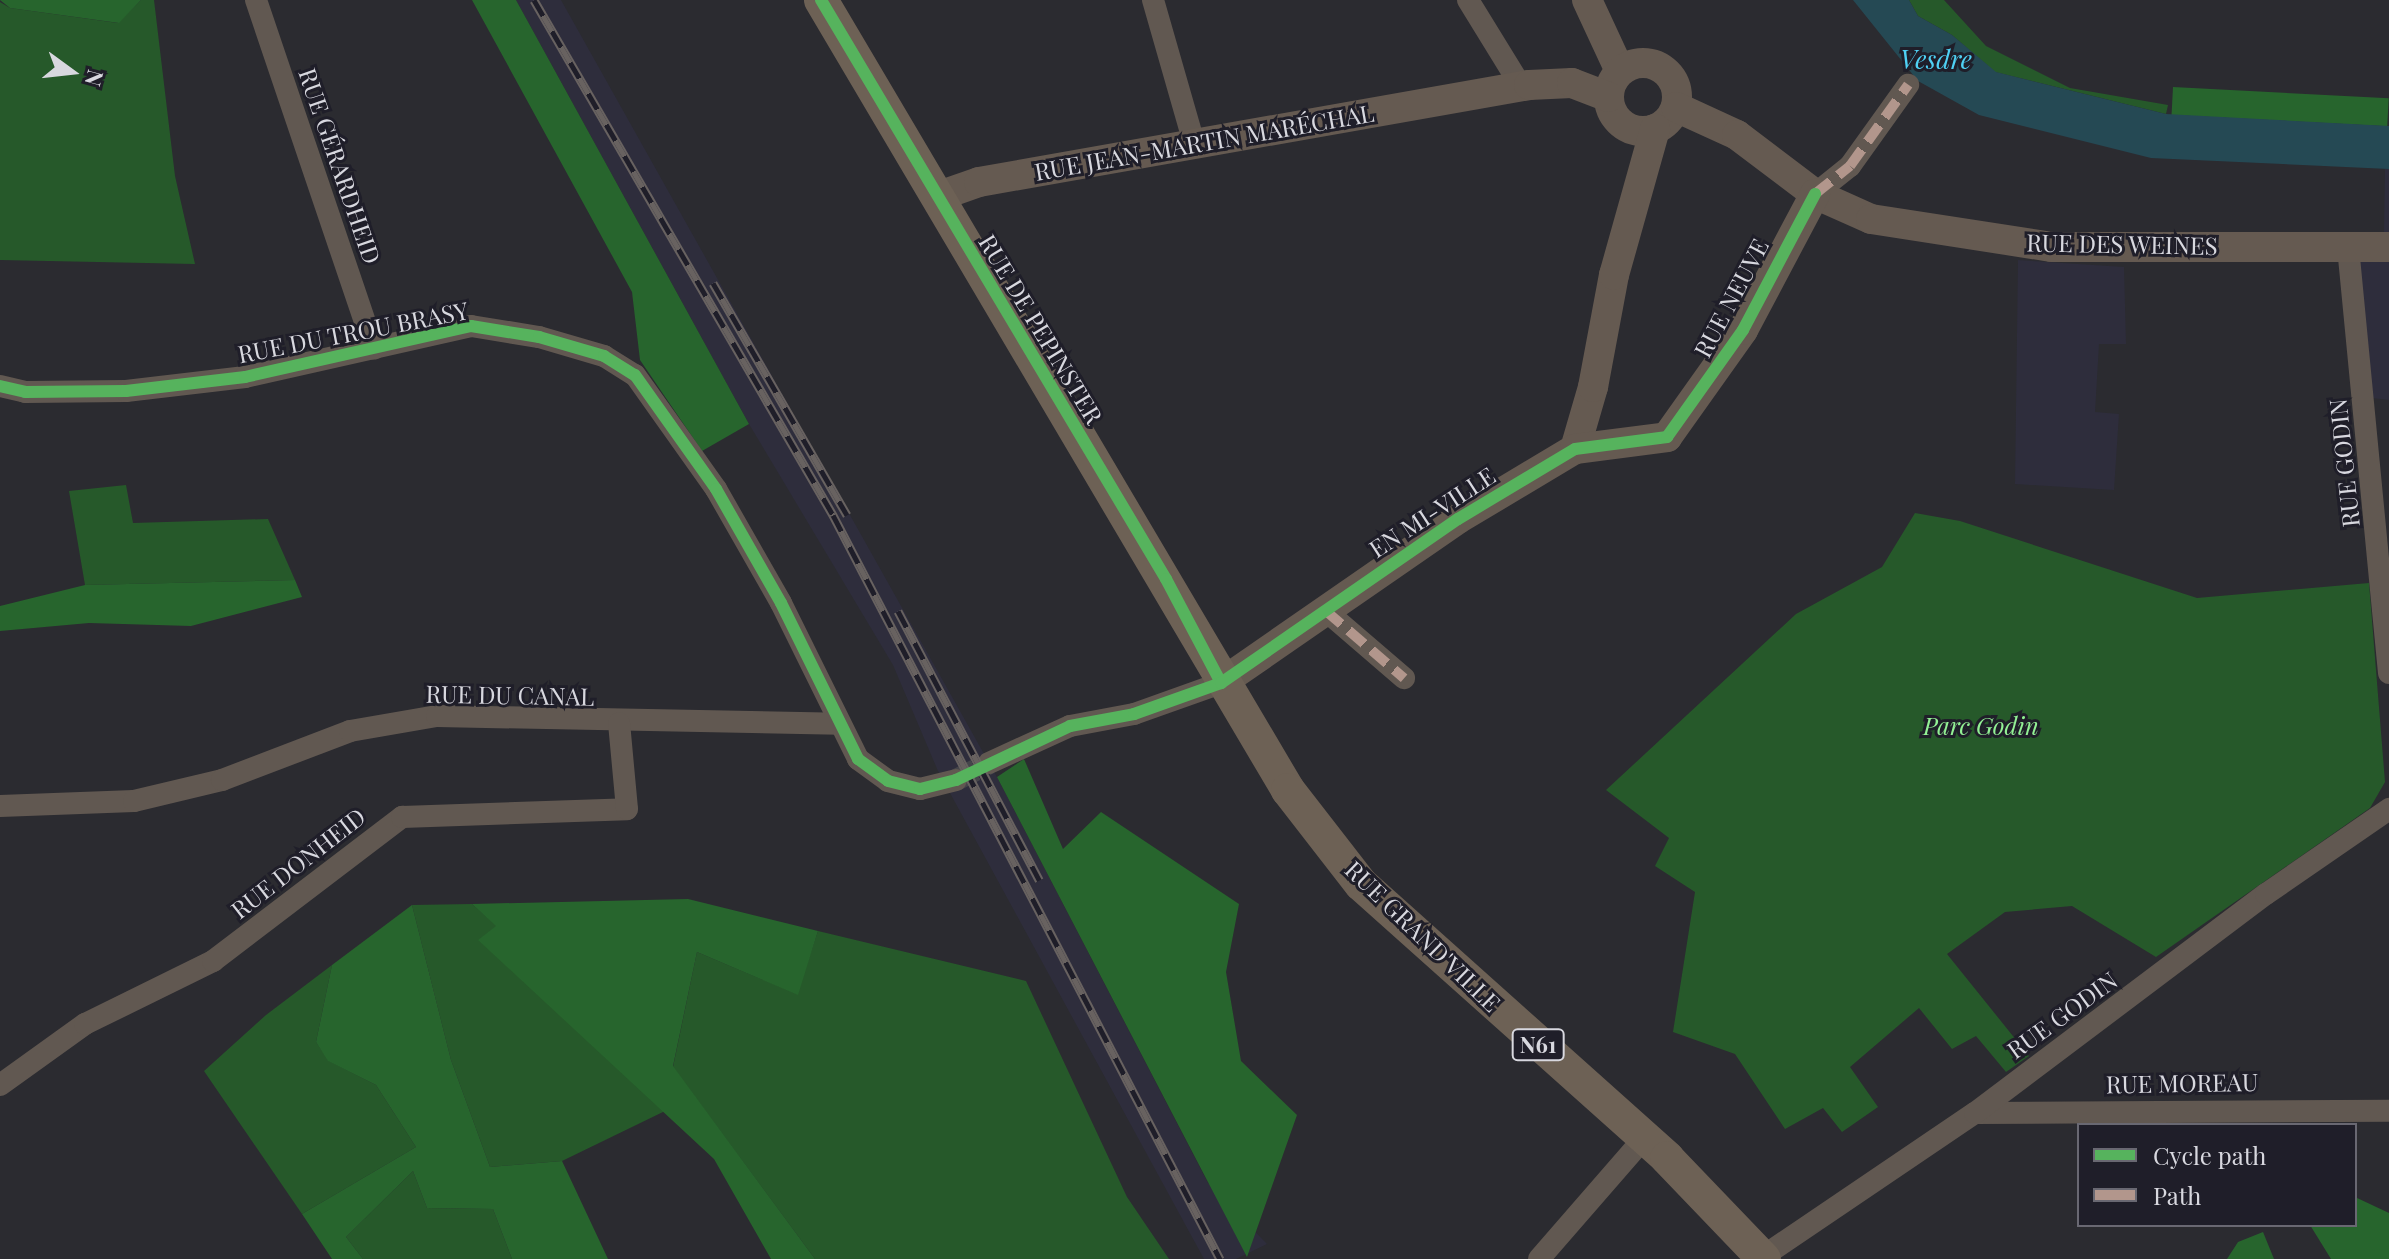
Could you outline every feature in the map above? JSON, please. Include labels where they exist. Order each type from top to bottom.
[{"type":"main road","name":"RUE DE PEPINSTER","points":[[821,0],[1166,579],[1221,683]]},
{"type":"main road","name":"RUE GRAND'VILLE","points":[[1221,683],[1288,790],[1361,884],[1644,1138],[1763,1258]]},
{"type":"street","name":"RUE GÉRARDHEID","points":[[256,0],[374,349]]},
{"type":"street","points":[[1153,0],[1195,146]]},
{"type":"street","points":[[1468,0],[1521,86]]},
{"type":"street","points":[[1587,0],[1614,84],[1618,121],[1629,128],[1655,129]]},
{"type":"street","points":[[1575,449],[1593,387],[1614,275],[1655,129],[1676,107],[1675,85],[1661,68],[1640,63],[1614,84]]},
{"type":"street","name":"RUE JEAN-MARTIN MARÉCHAL","points":[[939,196],[979,182],[1195,146],[1470,94],[1521,86],[1614,84]]},
{"type":"street","points":[[1815,194],[1850,166],[1908,85]]},
{"type":"street","name":"RUE DES WEINES","points":[[1676,107],[1737,135],[1815,194],[1871,219],[2051,247],[2389,247]]},
{"type":"street","name":"RUE NEUVE","points":[[1682,420],[1743,330],[1815,194]]},
{"type":"street","name":"RUE GODIN","points":[[2348,247],[2383,536],[2389,673]]},
{"type":"street","name":"RUE DU TROU BRASY","points":[[0,386],[25,392],[126,391],[245,377],[471,326],[539,337],[604,356],[635,375],[716,489],[781,603],[858,759],[888,781],[920,789],[956,780]]},
{"type":"street","name":"EN MI-VILLE","points":[[1221,683],[1458,519],[1575,449],[1655,443],[1682,420]]},
{"type":"street","points":[[1326,611],[1404,678]]},
{"type":"street","points":[[989,763],[1070,726],[1134,714],[1221,683]]},
{"type":"street","name":"RUE DU CANAL","points":[[0,806],[134,801],[222,780],[350,731],[388,722],[437,716],[619,723],[839,724]]},
{"type":"street","name":"RUE DONHEID","points":[[0,1085],[85,1024],[213,961],[402,817],[627,809],[619,723]]},
{"type":"street","name":"RUE GODIN","points":[[1763,1258],[1975,1113],[2266,894],[2389,809]]},
{"type":"street","name":"RUE MOREAU","points":[[1975,1113],[2389,1111]]},
{"type":"street","points":[[1539,1259],[1644,1138]]},
{"type":"shaded area","points":[[516,0],[561,0],[997,777],[1208,1183],[1267,1244],[1236,1259],[1204,1259],[938,771],[893,665],[749,424]]},
{"type":"shaded area","points":[[2385,169],[2389,169],[2389,233],[2384,233]]},
{"type":"shaded area","points":[[2359,256],[2389,257],[2389,400],[2372,398]]},
{"type":"shaded area","points":[[2018,260],[2124,267],[2126,344],[2099,344],[2095,412],[2119,414],[2114,490],[2015,484]]},
{"type":"green space","points":[[0,0],[141,0],[119,23],[10,8]]},
{"type":"green space","points":[[141,0],[154,0],[175,176],[195,264],[0,260],[0,2],[10,8],[118,23]]},
{"type":"green space","points":[[472,0],[516,0],[749,424],[702,451],[640,360],[632,292]]},
{"type":"green space","points":[[1909,0],[1944,0],[1986,46],[2070,88],[2168,105],[2166,114],[1995,72],[1952,35],[1918,16]]},
{"type":"green space","points":[[2173,87],[2389,98],[2387,126],[2172,115]]},
{"type":"green space","points":[[126,485],[133,523],[268,519],[295,580],[85,585],[69,491]]},
{"type":"green space","name":"Parc Godin","points":[[1915,513],[1960,521],[2197,598],[2369,583],[2385,782],[2370,808],[2156,957],[2072,906],[2005,912],[1947,954],[2029,1056],[2006,1072],[1976,1036],[1952,1049],[1919,1008],[1850,1067],[1878,1107],[1842,1132],[1823,1108],[1785,1129],[1735,1054],[1673,1032],[1695,892],[1655,866],[1669,838],[1606,790],[1796,614],[1882,567]]},
{"type":"green space","points":[[295,580],[302,597],[191,626],[89,623],[0,631],[0,606],[85,585]]},
{"type":"green space","points":[[1024,759],[1063,849],[1101,812],[1239,904],[1226,972],[1241,1061],[1297,1115],[1247,1257],[997,777]]},
{"type":"green space","points":[[688,899],[818,931],[798,995],[697,952],[673,1066],[815,1259],[771,1259],[714,1159],[478,940],[496,926],[472,904]]},
{"type":"green space","points":[[472,904],[497,926],[479,940],[665,1111],[562,1161],[490,1167],[451,1060],[412,905]]},
{"type":"green space","points":[[412,905],[451,1060],[490,1167],[562,1161],[608,1259],[512,1259],[493,1209],[427,1208],[413,1171],[346,1237],[363,1259],[332,1259],[302,1214],[416,1147],[376,1085],[328,1061],[316,1042],[332,965]]},
{"type":"green space","points":[[818,931],[1026,981],[1127,1197],[1169,1259],[815,1259],[673,1067],[697,952],[797,994]]},
{"type":"green space","points":[[332,965],[316,1042],[329,1061],[376,1085],[416,1147],[302,1214],[204,1071],[266,1015]]},
{"type":"green space","points":[[413,1171],[427,1208],[493,1209],[512,1259],[363,1259],[346,1237]]},
{"type":"green space","points":[[2357,1198],[2389,1213],[2389,1259],[2331,1259],[2311,1227],[2357,1227]]},
{"type":"green space","points":[[2263,1232],[2274,1259],[2227,1259],[2238,1242]]},
{"type":"water","name":"Vesdre","points":[[1853,0],[1909,0],[1918,16],[1952,35],[1996,72],[2166,114],[2389,126],[2389,169],[2151,158],[1979,115],[1918,81]]},
{"type":"tunnel","points":[[956,780],[989,763]]},
{"type":"railway","points":[[534,0],[833,515],[1220,1259]]},
{"type":"railway","points":[[713,283],[847,515]]},
{"type":"railway","points":[[898,611],[1039,880]]},
{"type":"marked path","points":[[1815,194],[1850,166],[1908,85]]},
{"type":"marked path","points":[[1326,611],[1404,678]]},
{"type":"cycle path","points":[[821,0],[1166,579],[1221,683]]},
{"type":"cycle path","points":[[0,386],[25,392],[126,391],[245,377],[471,326],[539,337],[604,356],[635,375],[716,489],[781,603],[858,759],[888,781],[920,789],[956,780],[1070,726],[1134,714],[1221,683],[1458,519],[1575,449],[1667,437],[1743,330],[1815,194]]}]
